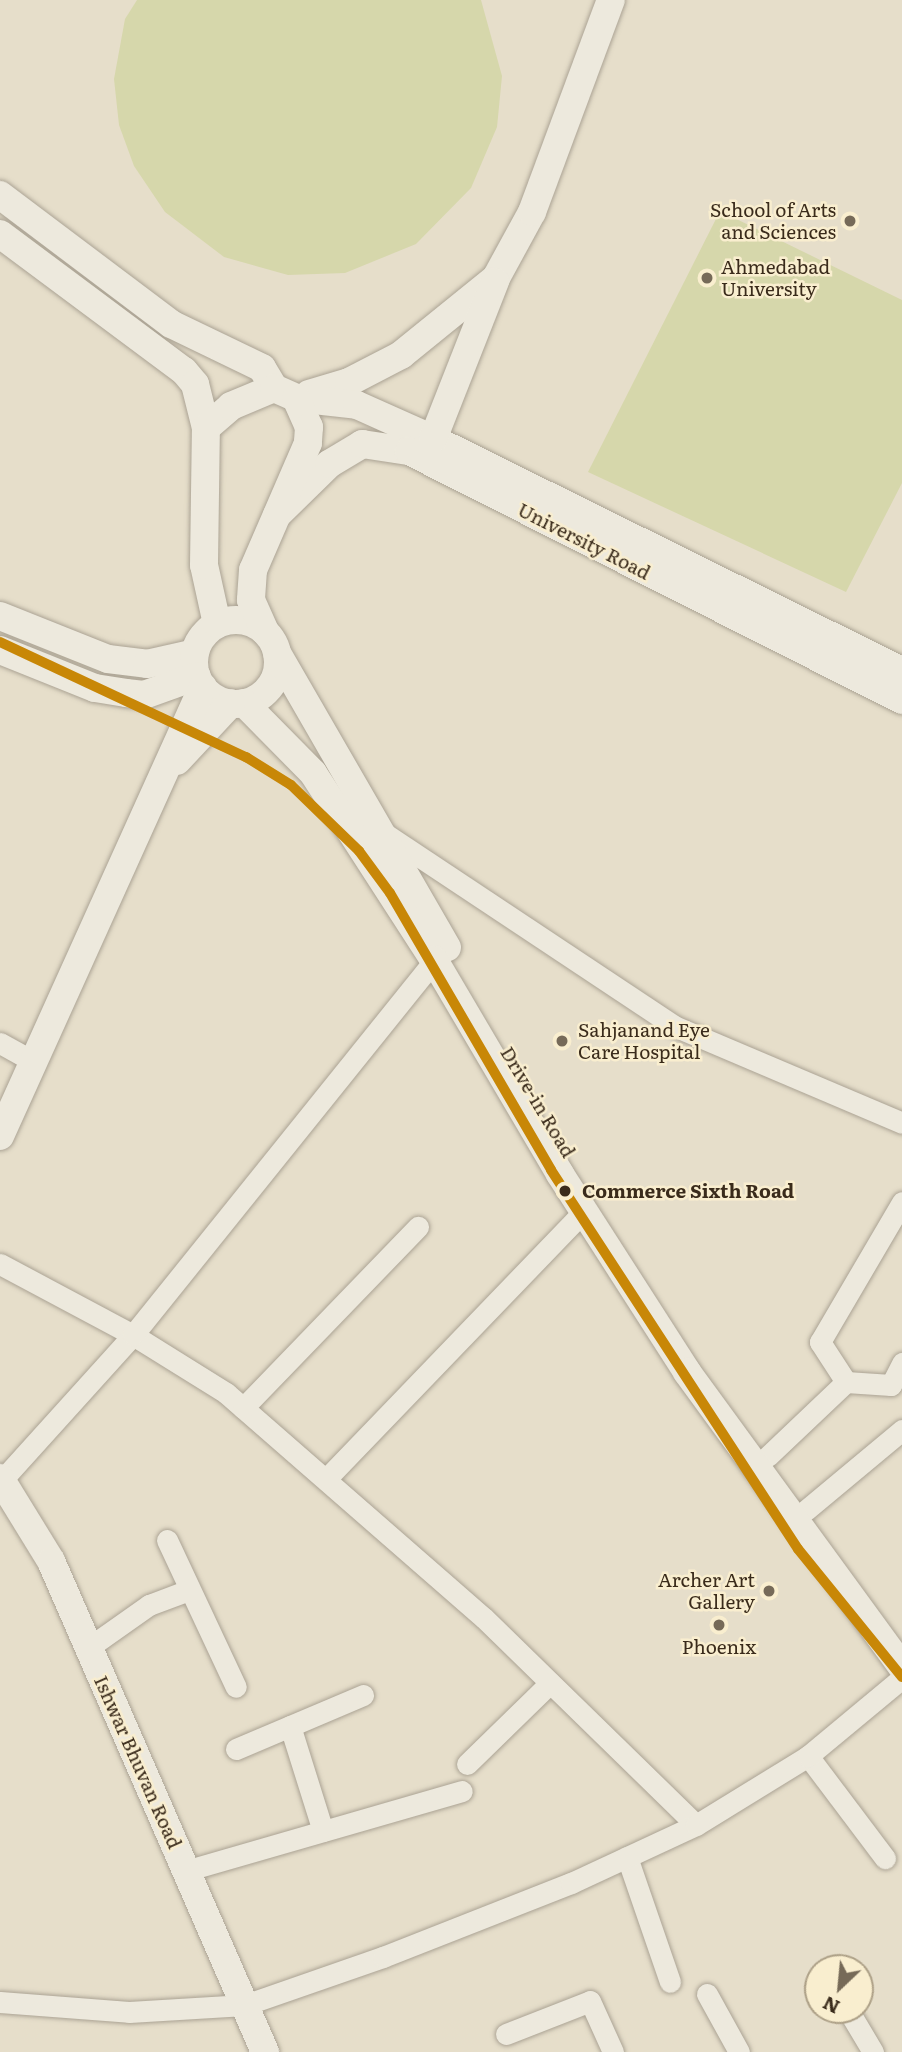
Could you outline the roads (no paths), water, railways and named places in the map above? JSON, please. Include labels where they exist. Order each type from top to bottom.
[{"type":"main road","points":[[433,439],[496,278],[532,212],[611,0]]},
{"type":"main road","name":"Drive-in Road","points":[[0,195],[171,324],[262,368],[285,393],[309,427],[309,443],[253,570],[251,600],[271,642],[575,1165],[701,1362],[806,1510],[902,1634]]},
{"type":"main road","points":[[0,234],[184,371],[199,395],[206,428],[204,565],[217,624]]},
{"type":"main road","points":[[206,428],[230,405],[349,382],[401,355],[496,278]]},
{"type":"main road","name":"University Road","points":[[285,393],[357,405],[433,439],[902,671]]},
{"type":"main road","name":"University Road","points":[[277,515],[329,464],[362,444],[409,451],[902,700]]},
{"type":"main road","points":[[0,616],[108,659],[198,672],[238,703]]},
{"type":"main road","points":[[0,1136],[159,781],[198,672],[203,636],[217,624],[242,620],[271,642],[275,679],[267,690],[238,703],[159,781]]},
{"type":"main road","points":[[0,650],[95,688],[144,695],[198,672]]},
{"type":"main road","name":"Drive-in Road","points":[[238,703],[313,773],[435,960],[584,1211],[687,1372],[902,1667]]},
{"type":"main road","name":"Ishwar Bhuvan Road","points":[[1,1479],[51,1561],[265,2052]]},
{"type":"street","points":[[379,830],[674,1026],[902,1123]]},
{"type":"street","points":[[1,1479],[133,1335],[435,960]]},
{"type":"street","points":[[0,1042],[33,1061]]},
{"type":"street","points":[[846,1382],[820,1342],[902,1202]]},
{"type":"street","points":[[327,1478],[584,1211]]},
{"type":"street","points":[[243,1408],[418,1227]]},
{"type":"street","points":[[0,1264],[133,1335],[243,1408],[327,1478],[550,1683],[696,1825]]},
{"type":"street","points":[[768,1456],[846,1382],[891,1385],[902,1363]]},
{"type":"street","points":[[806,1510],[902,1430]]},
{"type":"street","points":[[167,1540],[236,1687]]},
{"type":"street","points":[[88,1648],[149,1605],[189,1590]]},
{"type":"street","points":[[0,2001],[130,2012],[245,2006],[467,1926],[696,1825],[808,1756],[902,1678]]},
{"type":"street","points":[[467,1764],[550,1683]]},
{"type":"street","points":[[236,1749],[363,1695]]},
{"type":"street","points":[[290,1726],[323,1831]]},
{"type":"street","points":[[808,1756],[886,1858]]},
{"type":"street","points":[[185,1871],[462,1791]]},
{"type":"street","points":[[627,1857],[670,1982]]},
{"type":"street","points":[[707,1994],[739,2052]]},
{"type":"street","points":[[506,2034],[590,2001],[604,2049]]},
{"type":"street","points":[[856,2024],[873,2052]]},
{"type":"place","name":"School of Arts and Sciences","points":[[850,221]]},
{"type":"place","name":"Ahmedabad University","points":[[707,278]]},
{"type":"place","name":"Sahjanand Eye Care Hospital","points":[[562,1041]]},
{"type":"place","name":"Commerce Sixth Road","points":[[565,1191]]},
{"type":"place","name":"Archer Art Gallery","points":[[769,1591]]},
{"type":"place","name":"Phoenix","points":[[719,1625]]}]
